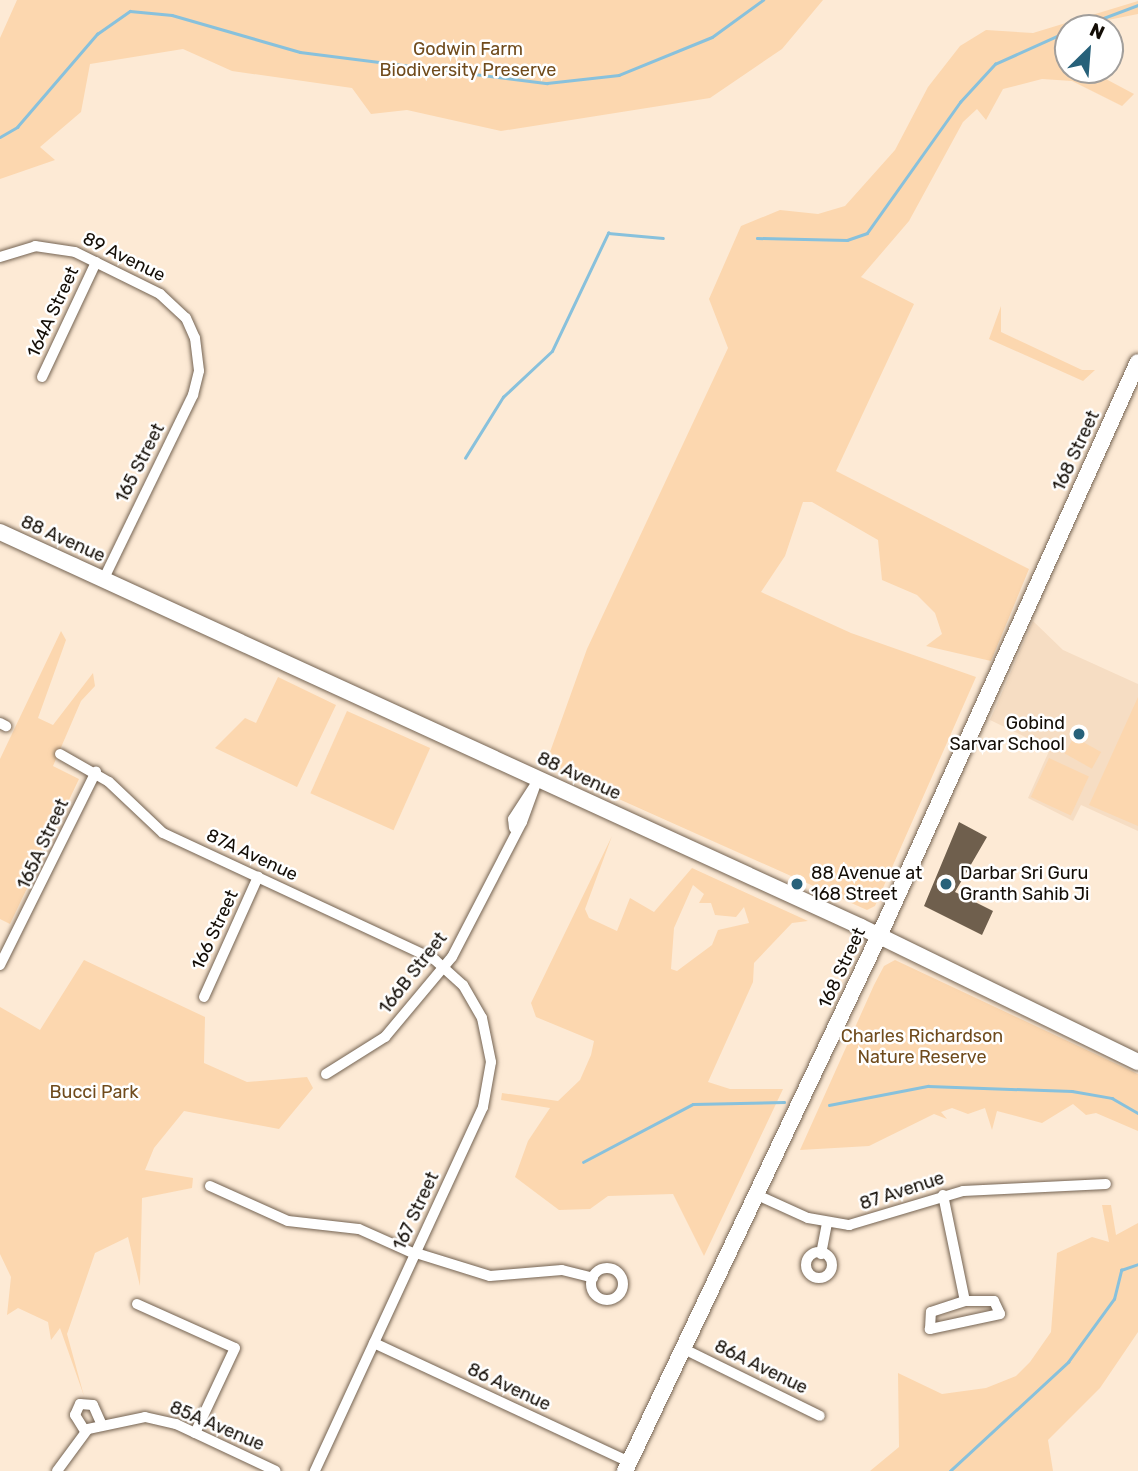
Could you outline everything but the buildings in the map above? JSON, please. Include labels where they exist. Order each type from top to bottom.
[{"type":"main road","name":"168 Street","points":[[627,1467],[686,1350],[755,1194],[879,936],[1138,362]]},
{"type":"main road","name":"88 Avenue","points":[[0,531],[536,786],[879,936],[1138,1062]]},
{"type":"street","name":"89 Avenue","points":[[0,257],[35,246],[65,249],[171,301],[186,318],[199,361]]},
{"type":"street","name":"164A Street","points":[[42,377],[96,262]]},
{"type":"street","name":"165 Street","points":[[104,579],[193,396],[199,361]]},
{"type":"street","name":"87A Avenue","points":[[60,754],[96,772],[163,833],[443,967]]},
{"type":"street","name":"165A Street","points":[[0,965],[96,772]]},
{"type":"street","name":"166B Street","points":[[326,1074],[385,1037],[443,967],[536,786]]},
{"type":"street","name":"166 Street","points":[[204,997],[258,877]]},
{"type":"street","name":"167 Street","points":[[315,1471],[481,1112],[490,1080],[482,1018],[443,967]]},
{"type":"street","name":"87 Avenue","points":[[755,1194],[827,1223],[868,1222],[943,1195],[1106,1184]]},
{"type":"street","points":[[211,1186],[283,1219],[359,1229],[416,1254],[487,1276],[562,1270],[593,1278]]},
{"type":"street","points":[[943,1195],[965,1301]]},
{"type":"street","points":[[821,1254],[827,1223]]},
{"type":"street","points":[[965,1301],[994,1301],[1000,1314],[992,1321],[966,1318],[941,1332],[930,1329],[931,1312],[965,1301]]},
{"type":"street","points":[[138,1304],[235,1349],[195,1433]]},
{"type":"street","name":"86 Avenue","points":[[374,1343],[627,1467]]},
{"type":"street","name":"86A Avenue","points":[[686,1350],[820,1416]]},
{"type":"street","points":[[57,1471],[85,1431],[101,1423],[93,1405],[80,1404],[75,1415],[85,1431]]},
{"type":"street","name":"85A Avenue","points":[[101,1423],[154,1418],[195,1433],[276,1471]]},
{"type":"shaded area","name":"Gobind Sarvar School","points":[[1033,621],[1063,650],[1138,684],[1138,831],[1081,805],[1073,821],[1028,798],[1050,749],[990,720]]},
{"type":"green space","name":"Godwin Farm Biodiversity Preserve","points":[[17,0],[823,0],[782,49],[710,98],[501,131],[407,110],[371,114],[352,88],[232,71],[183,49],[90,64],[81,112],[40,147],[55,160],[0,179],[0,38]]},
{"type":"green space","points":[[1138,1],[1138,14],[1124,17],[1124,14],[1095,14]]},
{"type":"green space","points":[[1054,27],[1054,80],[1042,79],[1003,89],[986,120],[977,109],[963,122],[909,221],[861,277],[914,304],[836,471],[1029,569],[991,661],[926,646],[942,634],[935,613],[917,595],[882,580],[878,540],[812,502],[803,502],[785,556],[761,592],[851,633],[976,677],[875,906],[867,910],[545,766],[587,649],[728,348],[709,299],[741,226],[780,210],[818,214],[845,206],[895,150],[928,87],[960,46],[986,30],[1033,33]]},
{"type":"green space","points":[[1078,84],[1115,84],[1134,94],[1122,106]]},
{"type":"green space","points":[[1001,306],[1001,332],[1082,370],[1095,370],[1083,381],[989,339]]},
{"type":"green space","points":[[61,631],[66,640],[38,718],[53,725],[93,673],[95,686],[81,701],[53,766],[79,779],[10,924],[0,919],[0,759]]},
{"type":"green space","points":[[278,677],[336,705],[297,787],[215,748],[245,718],[256,723]]},
{"type":"green space","points":[[1138,697],[1138,826],[1089,805]]},
{"type":"green space","points":[[347,711],[430,748],[394,830],[310,793]]},
{"type":"green space","points":[[1074,737],[1101,752],[1092,769],[1065,754]]},
{"type":"green space","points":[[1049,758],[1089,777],[1071,816],[1031,797]]},
{"type":"green space","points":[[612,836],[585,909],[589,918],[617,931],[630,898],[654,912],[692,868],[808,921],[792,923],[754,963],[753,982],[708,1082],[730,1089],[783,1089],[704,1256],[673,1194],[608,1196],[590,1209],[559,1210],[515,1177],[528,1141],[550,1108],[501,1100],[502,1093],[558,1101],[580,1080],[594,1041],[536,1017],[531,1003]],"holes":[[[693,885],[704,894],[699,903],[711,903],[715,915],[736,917],[744,907],[749,923],[718,930],[712,945],[677,971],[671,969],[674,928]]]},
{"type":"green space","name":"Bucci Park","points":[[84,960],[205,1017],[204,1063],[247,1082],[307,1077],[313,1088],[279,1129],[184,1111],[154,1148],[145,1170],[193,1178],[192,1188],[142,1198],[140,1286],[128,1237],[95,1253],[67,1334],[84,1396],[60,1328],[51,1340],[48,1322],[18,1308],[7,1315],[11,1277],[0,1254],[0,1007],[40,1030]]},
{"type":"green space","name":"Charles Richardson Nature Reserve","points":[[895,960],[1138,1074],[1138,1131],[1096,1113],[1086,1115],[1073,1104],[1042,1123],[997,1111],[992,1130],[985,1108],[968,1114],[952,1108],[941,1112],[947,1119],[934,1114],[869,1146],[800,1150],[874,985],[884,966]]},
{"type":"green space","points":[[1102,1205],[1111,1205],[1116,1235],[1138,1223],[1138,1332],[1100,1388],[1048,1440],[1053,1471],[870,1471],[899,1447],[898,1373],[942,1394],[986,1388],[1016,1376],[1030,1362],[1051,1332],[1057,1253],[1092,1237],[1109,1242]]},
{"type":"waterway","points":[[0,137],[17,127],[97,34],[130,11],[172,15],[300,52],[547,83],[619,75],[712,37],[763,0]]},
{"type":"waterway","points":[[1114,14],[1138,5]]},
{"type":"waterway","points":[[757,238],[847,240],[867,233],[960,102],[995,64],[1054,37]]},
{"type":"waterway","points":[[465,458],[503,397],[552,351],[608,233],[663,238]]},
{"type":"waterway","points":[[829,1105],[928,1086],[1072,1091],[1112,1098],[1138,1113]]},
{"type":"waterway","points":[[583,1162],[693,1104],[784,1102]]},
{"type":"waterway","points":[[950,1471],[1068,1362],[1114,1299],[1121,1270],[1138,1264]]},
{"type":"place","name":"Gobind Sarvar School","points":[[1079,734]]},
{"type":"place","name":"88 Avenue at 168 Street","points":[[797,884]]},
{"type":"place","name":"Darbar Sri Guru Granth Sahib Ji","points":[[946,884]]}]
